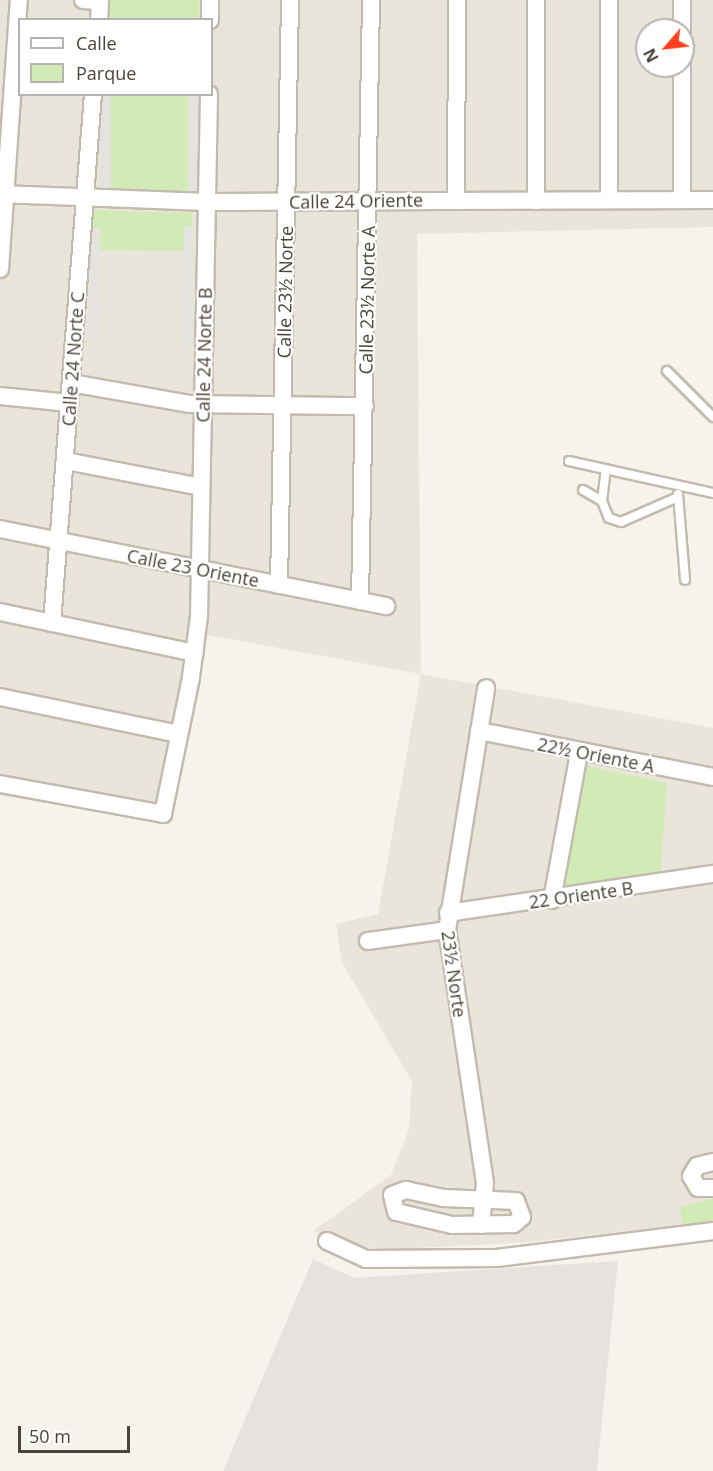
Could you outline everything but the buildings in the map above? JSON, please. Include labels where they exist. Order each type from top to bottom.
[{"type":"street","points":[[0,269],[3,194],[19,0]]},
{"type":"street","points":[[83,0],[100,1],[99,18]]},
{"type":"street","points":[[210,0],[210,18]]},
{"type":"street","name":"Calle 23½ Norte","points":[[279,585],[290,0]]},
{"type":"street","name":"Calle 23½ Norte A","points":[[360,601],[370,201],[372,0]]},
{"type":"street","points":[[456,200],[457,0]]},
{"type":"street","points":[[536,0],[536,201]]},
{"type":"street","points":[[609,0],[609,200]]},
{"type":"street","points":[[682,0],[682,18]]},
{"type":"street","points":[[681,200],[682,78]]},
{"type":"street","name":"Calle 24 Norte C","points":[[52,623],[93,96]]},
{"type":"street","name":"Calle 24 Norte B","points":[[0,784],[163,814],[195,653],[199,616],[208,96]]},
{"type":"street","name":"Calle 24 Oriente","points":[[3,194],[85,200],[207,202],[713,200]]},
{"type":"street","points":[[71,383],[203,404],[365,406]]},
{"type":"street","points":[[0,396],[70,403]]},
{"type":"street","points":[[66,461],[201,487]]},
{"type":"street","name":"Calle 23 Oriente","points":[[0,529],[386,606]]},
{"type":"street","points":[[0,612],[195,653]]},
{"type":"street","name":"23½ Norte","points":[[481,1225],[484,1201],[447,921],[486,688]]},
{"type":"street","points":[[0,697],[179,734]]},
{"type":"street","name":"22½ Oriente A","points":[[479,731],[579,753],[713,777]]},
{"type":"street","points":[[552,900],[579,753]]},
{"type":"street","name":"22 Oriente B","points":[[368,941],[447,921],[552,900],[713,874]]},
{"type":"street","points":[[713,1162],[697,1166],[691,1176],[698,1188],[713,1188]]},
{"type":"street","points":[[406,1190],[484,1201],[516,1201],[522,1217],[514,1224],[452,1225],[396,1212],[390,1201],[398,1191],[406,1190]]},
{"type":"street","points":[[327,1241],[366,1258],[497,1258],[713,1232]]},
{"type":"lane","points":[[667,371],[713,417]]},
{"type":"lane","points":[[568,461],[713,493]]},
{"type":"lane","points":[[606,469],[602,501],[609,518],[621,522],[678,497]]},
{"type":"lane","points":[[677,485],[685,580]]},
{"type":"lane","points":[[583,490],[602,501]]},
{"type":"shaded area","points":[[0,0],[713,0],[713,227],[417,234],[421,674],[208,635],[170,824],[0,795]]},
{"type":"shaded area","points":[[100,96],[111,96],[111,191],[100,191]]},
{"type":"shaded area","points":[[188,96],[199,96],[199,193],[188,193]]},
{"type":"shaded area","points":[[192,226],[194,345],[181,345],[184,227]]},
{"type":"shaded area","points":[[90,228],[100,228],[100,339],[90,339]]},
{"type":"shaded area","points":[[421,674],[713,728],[713,1221],[532,1242],[378,1250],[313,1231],[391,1175],[409,1129],[412,1081],[342,963],[336,924],[378,914]]},
{"type":"shaded area","points":[[313,1259],[354,1278],[618,1261],[597,1471],[223,1471]]},
{"type":"green space","points":[[107,0],[199,0],[199,18],[107,18]]},
{"type":"green space","points":[[111,96],[188,96],[188,192],[111,192]]},
{"type":"green space","points":[[92,210],[192,213],[192,226],[184,227],[185,251],[100,250],[100,228],[90,228]]},
{"type":"green space","points":[[583,765],[667,783],[660,877],[558,889]]},
{"type":"green space","points":[[713,1198],[713,1221],[683,1225],[680,1208]]}]
